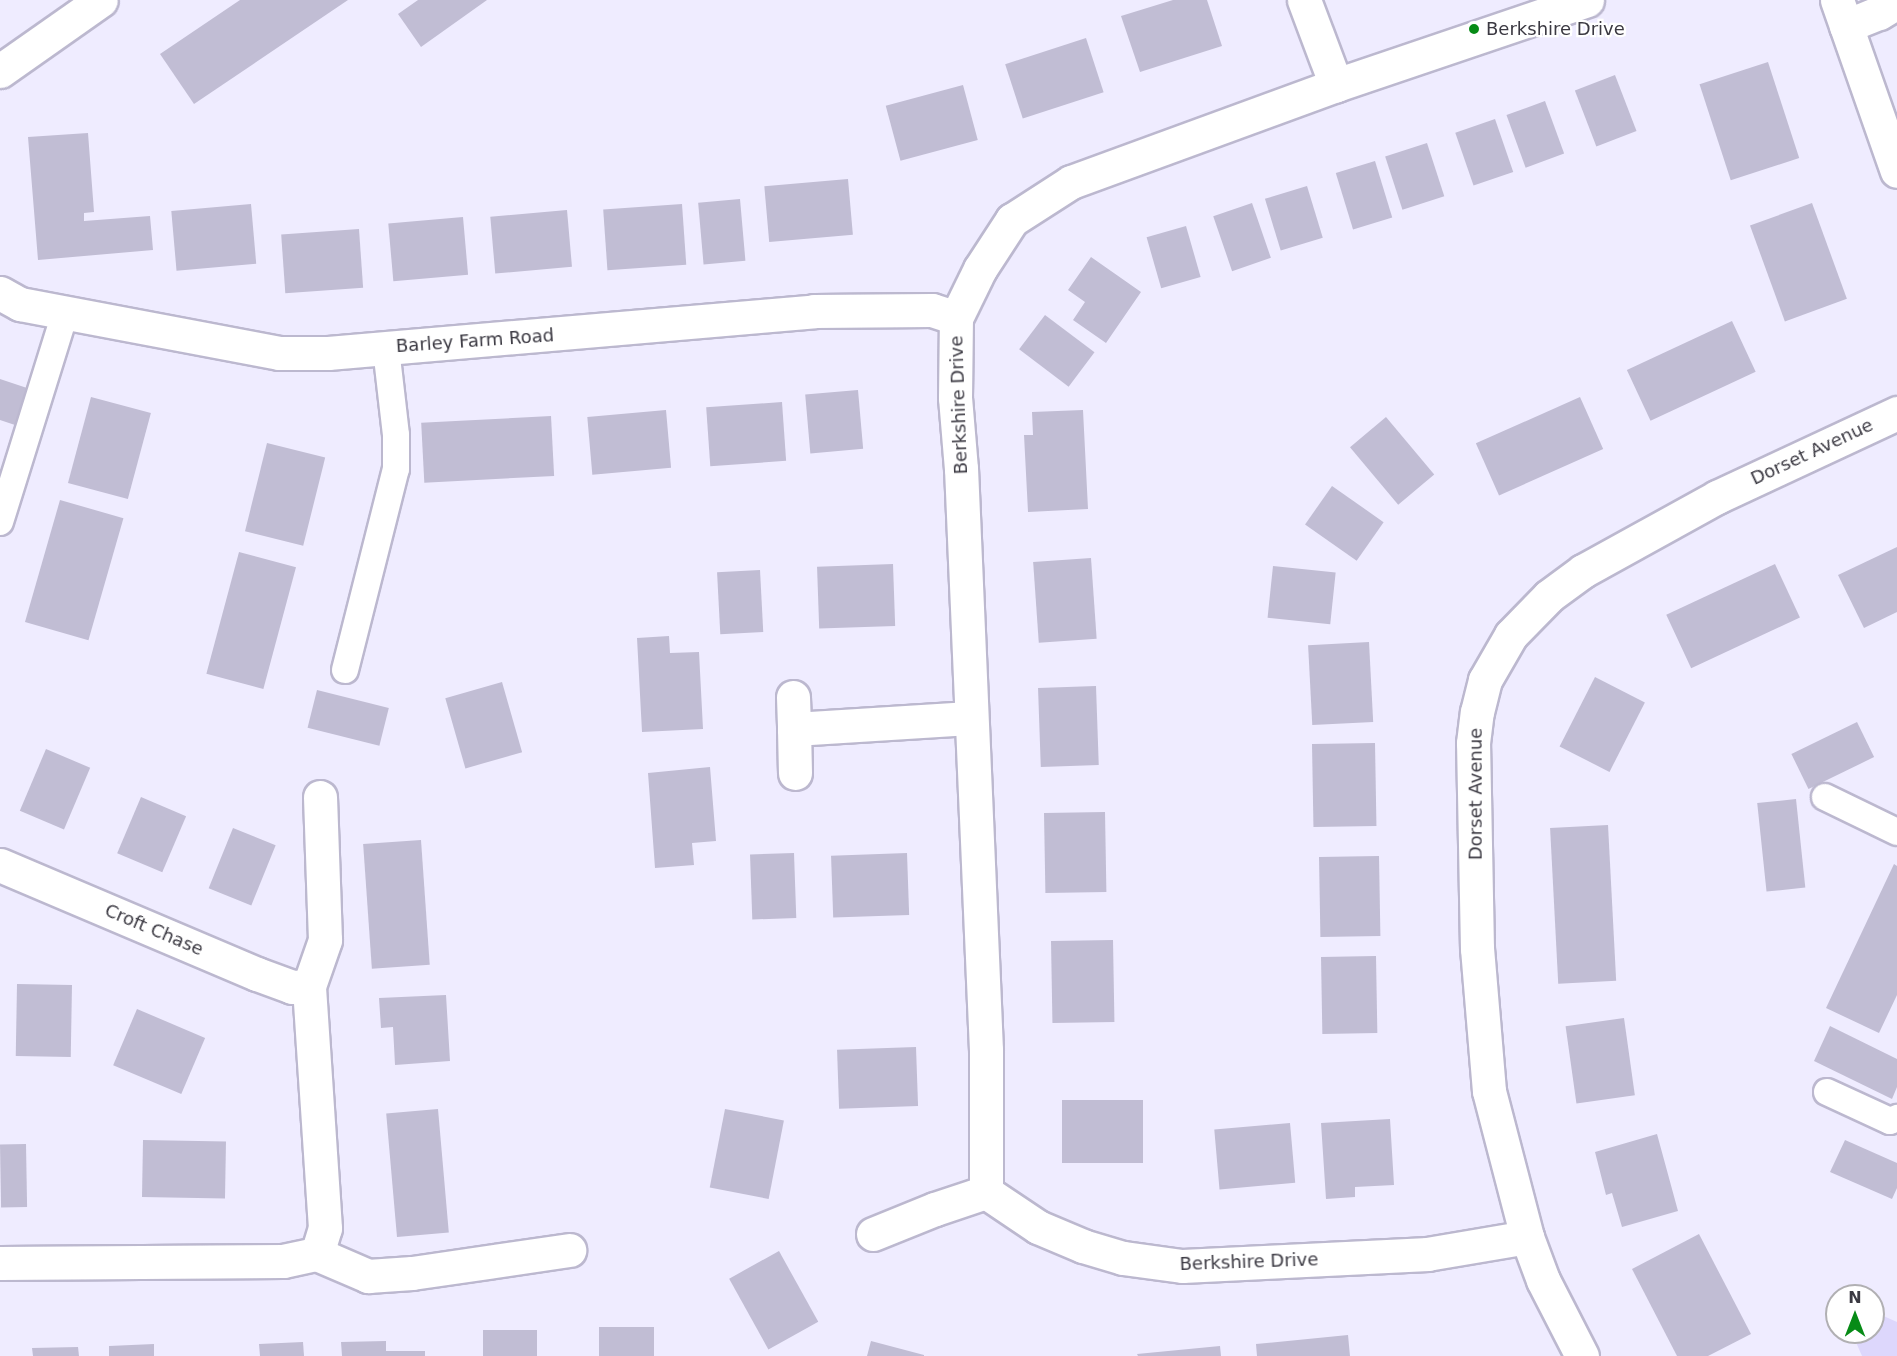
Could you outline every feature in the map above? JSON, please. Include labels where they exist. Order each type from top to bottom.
[{"type":"street","points":[[0,71],[101,0]]},
{"type":"street","points":[[1304,0],[1336,85]]},
{"type":"street","name":"Berkshire Drive","points":[[1527,1237],[1428,1254],[1182,1266],[1123,1258],[1083,1246],[1038,1227],[986,1192],[986,1050],[961,469],[955,398],[956,318],[980,268],[1012,220],[1071,182],[1336,85],[1587,0]]},
{"type":"street","points":[[1897,2],[1879,13],[1842,13],[1897,171]]},
{"type":"street","name":"Barley Farm Road","points":[[0,293],[20,304],[279,353],[328,353],[814,311],[932,310],[956,318]]},
{"type":"street","name":"Dorset Avenue","points":[[1582,1356],[1543,1280],[1527,1237],[1489,1091],[1477,949],[1473,743],[1477,712],[1485,680],[1498,655],[1517,629],[1549,596],[1583,571],[1717,497],[1897,412]]},
{"type":"street","points":[[795,773],[794,713],[970,718]]},
{"type":"street","points":[[317,1254],[326,1228],[309,986],[325,939],[320,797]]},
{"type":"street","name":"Croft Chase","points":[[0,866],[258,974],[292,987],[309,986]]},
{"type":"street","points":[[873,1234],[935,1209],[986,1192]]},
{"type":"street","points":[[0,1263],[283,1261],[317,1254],[368,1276],[412,1273],[569,1250]]},
{"type":"lane","points":[[0,522],[10,448],[65,313]]},
{"type":"lane","points":[[345,670],[396,469],[396,435],[386,348]]},
{"type":"lane","points":[[1825,797],[1897,832]]},
{"type":"lane","points":[[1827,1092],[1890,1121],[1897,1118]]},
{"type":"shaded area","points":[[1885,1317],[1897,1322],[1897,1356],[1862,1356],[1857,1344],[1885,1344]]},
{"type":"building","points":[[240,0],[348,0],[194,104],[160,54]]},
{"type":"building","points":[[418,0],[487,0],[421,47],[398,14]]},
{"type":"building","points":[[1173,0],[1207,0],[1222,46],[1140,72],[1121,16]]},
{"type":"building","points":[[1086,38],[1104,92],[1023,118],[1005,64]]},
{"type":"building","points":[[1768,62],[1799,158],[1731,180],[1700,84]]},
{"type":"building","points":[[1615,75],[1637,131],[1596,146],[1575,90]]},
{"type":"building","points":[[963,85],[978,140],[900,161],[886,106]]},
{"type":"building","points":[[1545,101],[1564,154],[1526,168],[1506,115]]},
{"type":"building","points":[[1495,119],[1513,172],[1474,186],[1455,133]]},
{"type":"building","points":[[88,133],[94,212],[84,213],[84,221],[150,216],[153,250],[38,260],[28,137]]},
{"type":"building","points":[[1427,143],[1444,196],[1402,210],[1385,157]]},
{"type":"building","points":[[1375,161],[1392,217],[1353,229],[1336,173]]},
{"type":"building","points":[[848,179],[853,235],[769,242],[764,186]]},
{"type":"building","points":[[1307,186],[1323,238],[1281,251],[1265,199]]},
{"type":"building","points":[[740,199],[745,261],[704,264],[698,203]]},
{"type":"building","points":[[1252,203],[1271,258],[1232,271],[1213,216]]},
{"type":"building","points":[[1812,203],[1847,299],[1785,321],[1750,226]]},
{"type":"building","points":[[251,204],[256,264],[177,271],[171,211]]},
{"type":"building","points":[[682,204],[686,265],[607,270],[603,210]]},
{"type":"building","points":[[567,210],[572,267],[495,273],[490,217]]},
{"type":"building","points":[[463,217],[468,275],[393,281],[388,224]]},
{"type":"building","points":[[1186,226],[1201,277],[1161,288],[1147,237]]},
{"type":"building","points":[[359,229],[363,288],[285,293],[281,234]]},
{"type":"building","points":[[1091,257],[1141,292],[1106,343],[1073,320],[1085,302],[1068,290]]},
{"type":"building","points":[[1045,315],[1095,352],[1069,387],[1019,349]]},
{"type":"building","points":[[1732,321],[1756,372],[1651,421],[1627,370]]},
{"type":"building","points":[[0,379],[30,389],[18,426],[0,420]]},
{"type":"building","points":[[858,390],[863,449],[810,453],[805,395]]},
{"type":"building","points":[[91,397],[151,413],[128,499],[68,483]]},
{"type":"building","points":[[1580,397],[1603,449],[1499,495],[1476,443]]},
{"type":"building","points":[[782,402],[786,461],[710,466],[706,407]]},
{"type":"building","points":[[666,410],[671,468],[592,475],[587,417]]},
{"type":"building","points":[[1083,410],[1088,509],[1028,512],[1024,435],[1033,435],[1032,412]]},
{"type":"building","points":[[551,416],[554,476],[424,483],[421,423]]},
{"type":"building","points":[[1386,417],[1434,474],[1398,505],[1350,447]]},
{"type":"building","points":[[267,443],[325,458],[303,546],[245,531]]},
{"type":"building","points":[[1332,486],[1384,522],[1357,561],[1305,525]]},
{"type":"building","points":[[60,500],[123,518],[88,640],[25,622]]},
{"type":"building","points":[[1897,547],[1897,612],[1864,628],[1838,575]]},
{"type":"building","points":[[239,552],[296,567],[263,689],[206,674]]},
{"type":"building","points":[[1091,558],[1097,639],[1039,643],[1033,562]]},
{"type":"building","points":[[893,564],[895,626],[819,629],[817,567]]},
{"type":"building","points":[[1775,564],[1800,617],[1691,668],[1666,615]]},
{"type":"building","points":[[1273,566],[1336,573],[1330,624],[1268,618]]},
{"type":"building","points":[[760,570],[763,632],[720,634],[717,572]]},
{"type":"building","points":[[669,636],[670,653],[699,652],[703,729],[642,732],[637,638]]},
{"type":"building","points":[[1369,642],[1373,722],[1312,725],[1308,645]]},
{"type":"building","points":[[1595,677],[1645,702],[1609,772],[1560,746]]},
{"type":"building","points":[[502,682],[522,752],[465,768],[445,698]]},
{"type":"building","points":[[1096,686],[1099,765],[1041,767],[1038,688]]},
{"type":"building","points":[[317,690],[389,708],[379,746],[308,728]]},
{"type":"building","points":[[1857,722],[1874,757],[1808,789],[1791,754]]},
{"type":"building","points":[[1375,743],[1376,826],[1313,827],[1312,744]]},
{"type":"building","points":[[46,749],[90,768],[64,829],[20,811]]},
{"type":"building","points":[[710,767],[716,841],[692,843],[694,865],[655,868],[648,773]]},
{"type":"building","points":[[141,797],[186,816],[162,872],[117,853]]},
{"type":"building","points":[[1796,799],[1805,888],[1767,892],[1757,803]]},
{"type":"building","points":[[1105,812],[1106,892],[1045,893],[1044,813]]},
{"type":"building","points":[[1608,825],[1616,981],[1558,984],[1550,828]]},
{"type":"building","points":[[233,828],[276,845],[251,905],[209,888]]},
{"type":"building","points":[[421,840],[430,965],[372,969],[363,844]]},
{"type":"building","points":[[794,853],[796,918],[752,919],[750,855]]},
{"type":"building","points":[[907,853],[909,915],[833,918],[831,856]]},
{"type":"building","points":[[1379,856],[1380,936],[1320,937],[1319,857]]},
{"type":"building","points":[[1894,864],[1897,866],[1897,995],[1879,1033],[1826,1008]]},
{"type":"building","points":[[1113,940],[1114,1022],[1052,1023],[1051,941]]},
{"type":"building","points":[[1376,956],[1377,1033],[1322,1034],[1321,957]]},
{"type":"building","points":[[17,984],[72,985],[71,1057],[16,1056]]},
{"type":"building","points":[[446,995],[450,1061],[395,1065],[393,1027],[381,1028],[379,998]]},
{"type":"building","points":[[137,1009],[205,1038],[181,1094],[113,1065]]},
{"type":"building","points":[[1624,1018],[1635,1095],[1576,1103],[1566,1026]]},
{"type":"building","points":[[1830,1026],[1897,1059],[1897,1087],[1892,1099],[1814,1061]]},
{"type":"building","points":[[916,1047],[918,1106],[839,1109],[837,1050]]},
{"type":"building","points":[[1062,1100],[1143,1100],[1143,1163],[1062,1163]]},
{"type":"building","points":[[438,1109],[449,1233],[397,1237],[386,1114]]},
{"type":"building","points":[[725,1109],[784,1120],[769,1199],[710,1188]]},
{"type":"building","points":[[1390,1119],[1394,1185],[1355,1187],[1355,1197],[1326,1199],[1321,1123]]},
{"type":"building","points":[[1290,1123],[1295,1183],[1220,1189],[1214,1130]]},
{"type":"building","points":[[1657,1134],[1678,1211],[1622,1227],[1612,1193],[1606,1195],[1595,1152]]},
{"type":"building","points":[[143,1140],[226,1141],[225,1198],[142,1197]]},
{"type":"building","points":[[1845,1140],[1897,1163],[1897,1188],[1892,1199],[1830,1172]]},
{"type":"building","points":[[0,1144],[26,1144],[27,1207],[1,1207]]},
{"type":"building","points":[[1699,1234],[1751,1334],[1708,1356],[1677,1356],[1632,1269]]},
{"type":"building","points":[[779,1251],[818,1322],[768,1349],[729,1279]]},
{"type":"building","points":[[599,1327],[654,1327],[654,1356],[599,1356]]},
{"type":"building","points":[[483,1330],[537,1330],[537,1356],[483,1356]]},
{"type":"building","points":[[1348,1335],[1350,1356],[1257,1356],[1256,1344]]},
{"type":"building","points":[[386,1341],[386,1351],[425,1351],[425,1356],[342,1356],[341,1342]]},
{"type":"building","points":[[871,1341],[924,1355],[924,1356],[867,1356]]},
{"type":"building","points":[[303,1342],[304,1356],[260,1356],[259,1344]]},
{"type":"building","points":[[154,1344],[154,1356],[109,1356],[109,1346]]},
{"type":"building","points":[[1220,1346],[1221,1356],[1138,1356],[1137,1354]]},
{"type":"building","points":[[78,1347],[79,1356],[33,1356],[32,1348]]},
{"type":"place","name":"Berkshire Drive","points":[[1474,29]]}]
